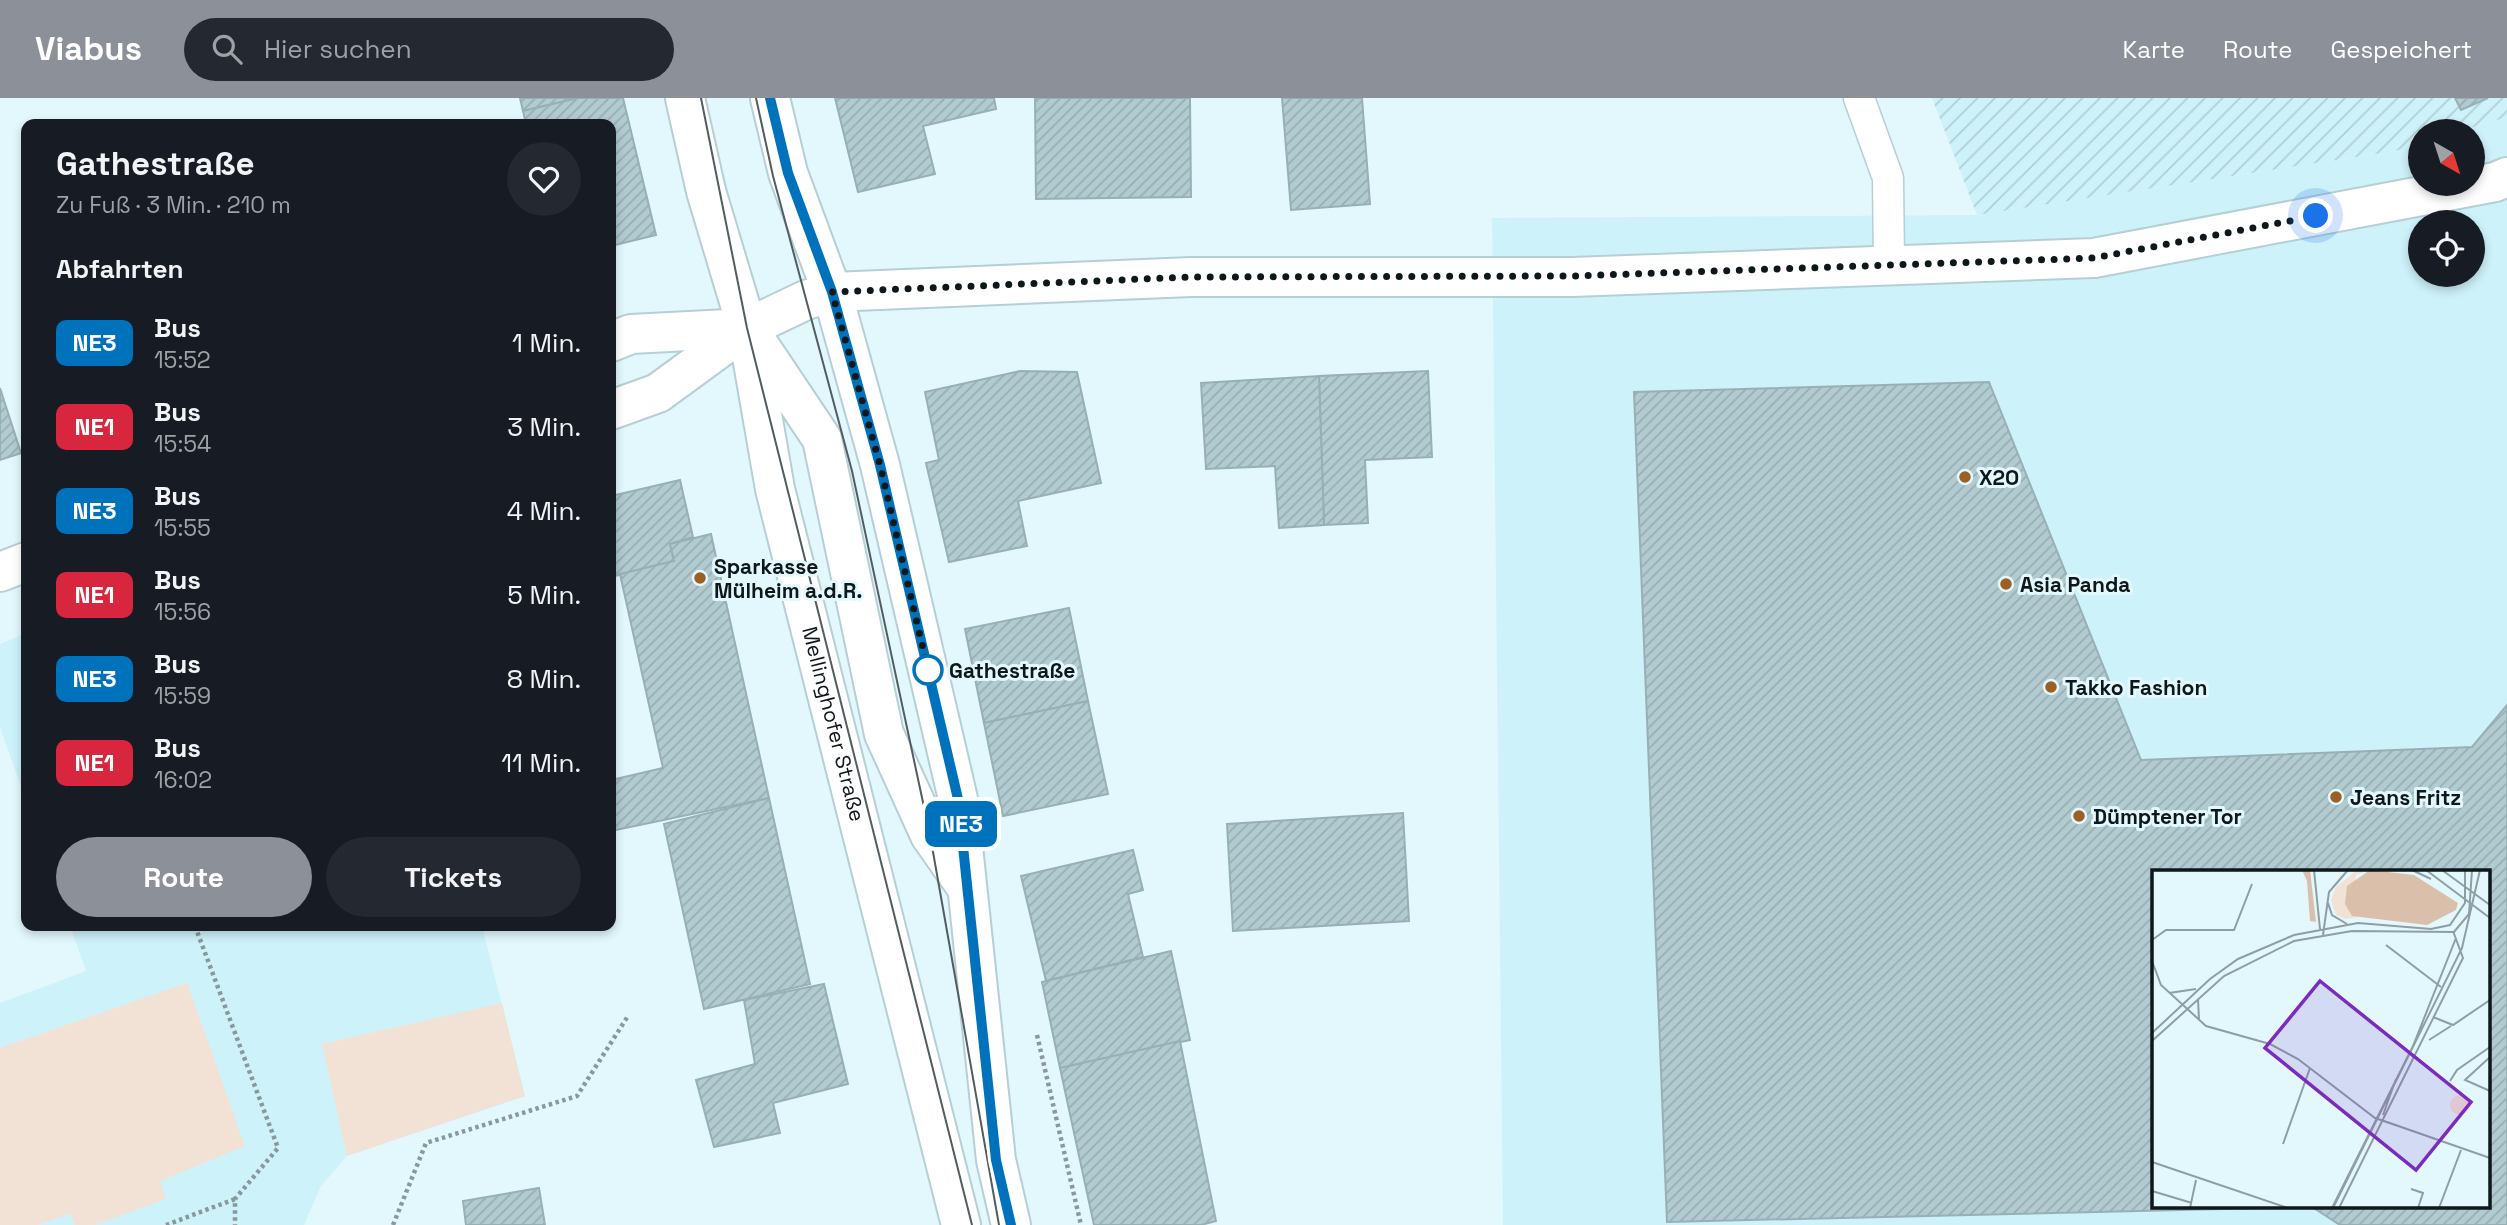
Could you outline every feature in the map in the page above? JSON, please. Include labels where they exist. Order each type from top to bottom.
[{"type":"street","name":"Mellinghofer Straße","points":[[685,98],[706,191],[747,328],[775,489],[961,1225]]},
{"type":"street","points":[[770,98],[788,173],[832,292],[880,465],[958,799],[996,1160],[1011,1225]]},
{"type":"street","points":[[616,408],[658,393],[747,328],[806,300],[832,292],[1191,277],[1572,276],[2094,258],[2469,187],[2507,177]]},
{"type":"street","points":[[616,340],[631,334],[747,328]]},
{"type":"street","points":[[747,328],[822,439],[884,734],[930,835],[968,890]]},
{"type":"street","points":[[0,572],[21,564]]},
{"type":"lane","points":[[1859,98],[1888,178],[1889,264]]},
{"type":"path","points":[[166,1225],[235,1199],[278,1148],[197,931]]},
{"type":"path","points":[[393,1225],[426,1143],[577,1096],[628,1016]]},
{"type":"path","points":[[235,1199],[235,1225]]},
{"type":"shaded area","points":[[1932,98],[2507,98],[2507,117],[2485,124],[2485,119],[2408,119],[2408,147],[2395,151],[1977,215]]},
{"type":"shaded area","points":[[2507,117],[2507,1225],[1503,1225],[1492,218],[1977,215],[2408,147],[2408,196],[2485,196],[2485,124]]},
{"type":"shaded area","points":[[21,635],[21,787],[0,727],[0,644]]},
{"type":"shaded area","points":[[72,931],[483,931],[525,1096],[347,1156],[321,1186],[304,1225],[0,1225],[0,1003],[86,971]]},
{"type":"shaded area","points":[[187,983],[245,1146],[160,1181],[166,1199],[95,1225],[75,1225],[70,1214],[38,1225],[0,1225],[0,1048]]},
{"type":"shaded area","points":[[502,1003],[525,1096],[347,1156],[322,1044]]},
{"type":"building","points":[[520,98],[578,98],[523,111]]},
{"type":"building","points":[[578,98],[623,98],[656,235],[616,245],[616,119],[525,119],[523,111]]},
{"type":"building","points":[[835,98],[994,98],[996,109],[923,126],[935,174],[858,192]]},
{"type":"building","points":[[1035,98],[1190,98],[1191,197],[1036,199]]},
{"type":"building","points":[[1282,98],[1362,98],[1370,204],[1291,210]]},
{"type":"building","points":[[2455,98],[2488,98],[2461,110]]},
{"type":"building","points":[[1020,371],[1077,372],[1101,483],[1018,501],[1027,546],[949,562],[926,463],[939,460],[925,392]]},
{"type":"building","points":[[1428,371],[1432,457],[1365,460],[1368,523],[1324,525],[1319,376]]},
{"type":"building","points":[[1319,376],[1324,525],[1279,528],[1275,466],[1206,469],[1201,383]]},
{"type":"building","name":"Dümptener Tor","points":[[1989,382],[2141,760],[2472,747],[2507,705],[2507,1225],[2340,1225],[2314,1208],[2490,1208],[2490,870],[2152,870],[2152,1208],[2269,1208],[1667,1222],[1634,392]]},
{"type":"building","points":[[0,388],[21,453],[0,460]]},
{"type":"building","points":[[680,480],[693,537],[670,544],[674,561],[616,576],[616,495]]},
{"type":"building","points":[[711,534],[769,798],[616,830],[616,779],[663,768],[620,574],[674,561],[670,544]]},
{"type":"building","points":[[1069,608],[1088,701],[984,723],[965,629]]},
{"type":"building","points":[[1088,701],[1108,794],[1003,816],[984,723]]},
{"type":"building","points":[[769,798],[810,984],[704,1009],[664,824]]},
{"type":"building","points":[[1403,813],[1409,921],[1233,931],[1227,824]]},
{"type":"building","points":[[1133,850],[1143,890],[1128,894],[1143,957],[1046,981],[1021,876]]},
{"type":"building","points":[[1171,951],[1190,1040],[1060,1068],[1042,982]]},
{"type":"building","points":[[824,984],[848,1084],[773,1103],[780,1133],[714,1147],[696,1080],[755,1064],[744,1000]]},
{"type":"building","points":[[1180,1041],[1216,1221],[1201,1225],[1094,1225],[1060,1068]]},
{"type":"building","points":[[539,1188],[545,1225],[466,1225],[463,1201]]},
{"type":"tram line","points":[[701,98],[747,328],[972,1225]]},
{"type":"tram line","points":[[756,98],[773,176],[852,471],[930,835],[999,1225]]},
{"type":"bus line","name":"NE3","points":[[770,98],[788,173],[832,292],[880,465],[958,799],[996,1160],[1011,1225]]},
{"type":"place","name":"X2O","points":[[1965,477]]},
{"type":"place","name":"Sparkasse Mülheim a.d.R.","points":[[700,578]]},
{"type":"place","name":"Asia Panda","points":[[2006,584]]},
{"type":"place","name":"Gathestraße","points":[[928,670]]},
{"type":"place","name":"Takko Fashion","points":[[2051,687]]},
{"type":"place","name":"Jeans Fritz","points":[[2336,797]]},
{"type":"place","name":"Dümptener Tor","points":[[2079,816]]},
{"type":"route","points":[[928,670],[880,465],[832,292],[1191,277],[1572,276],[2094,258],[2316,216]]}]
